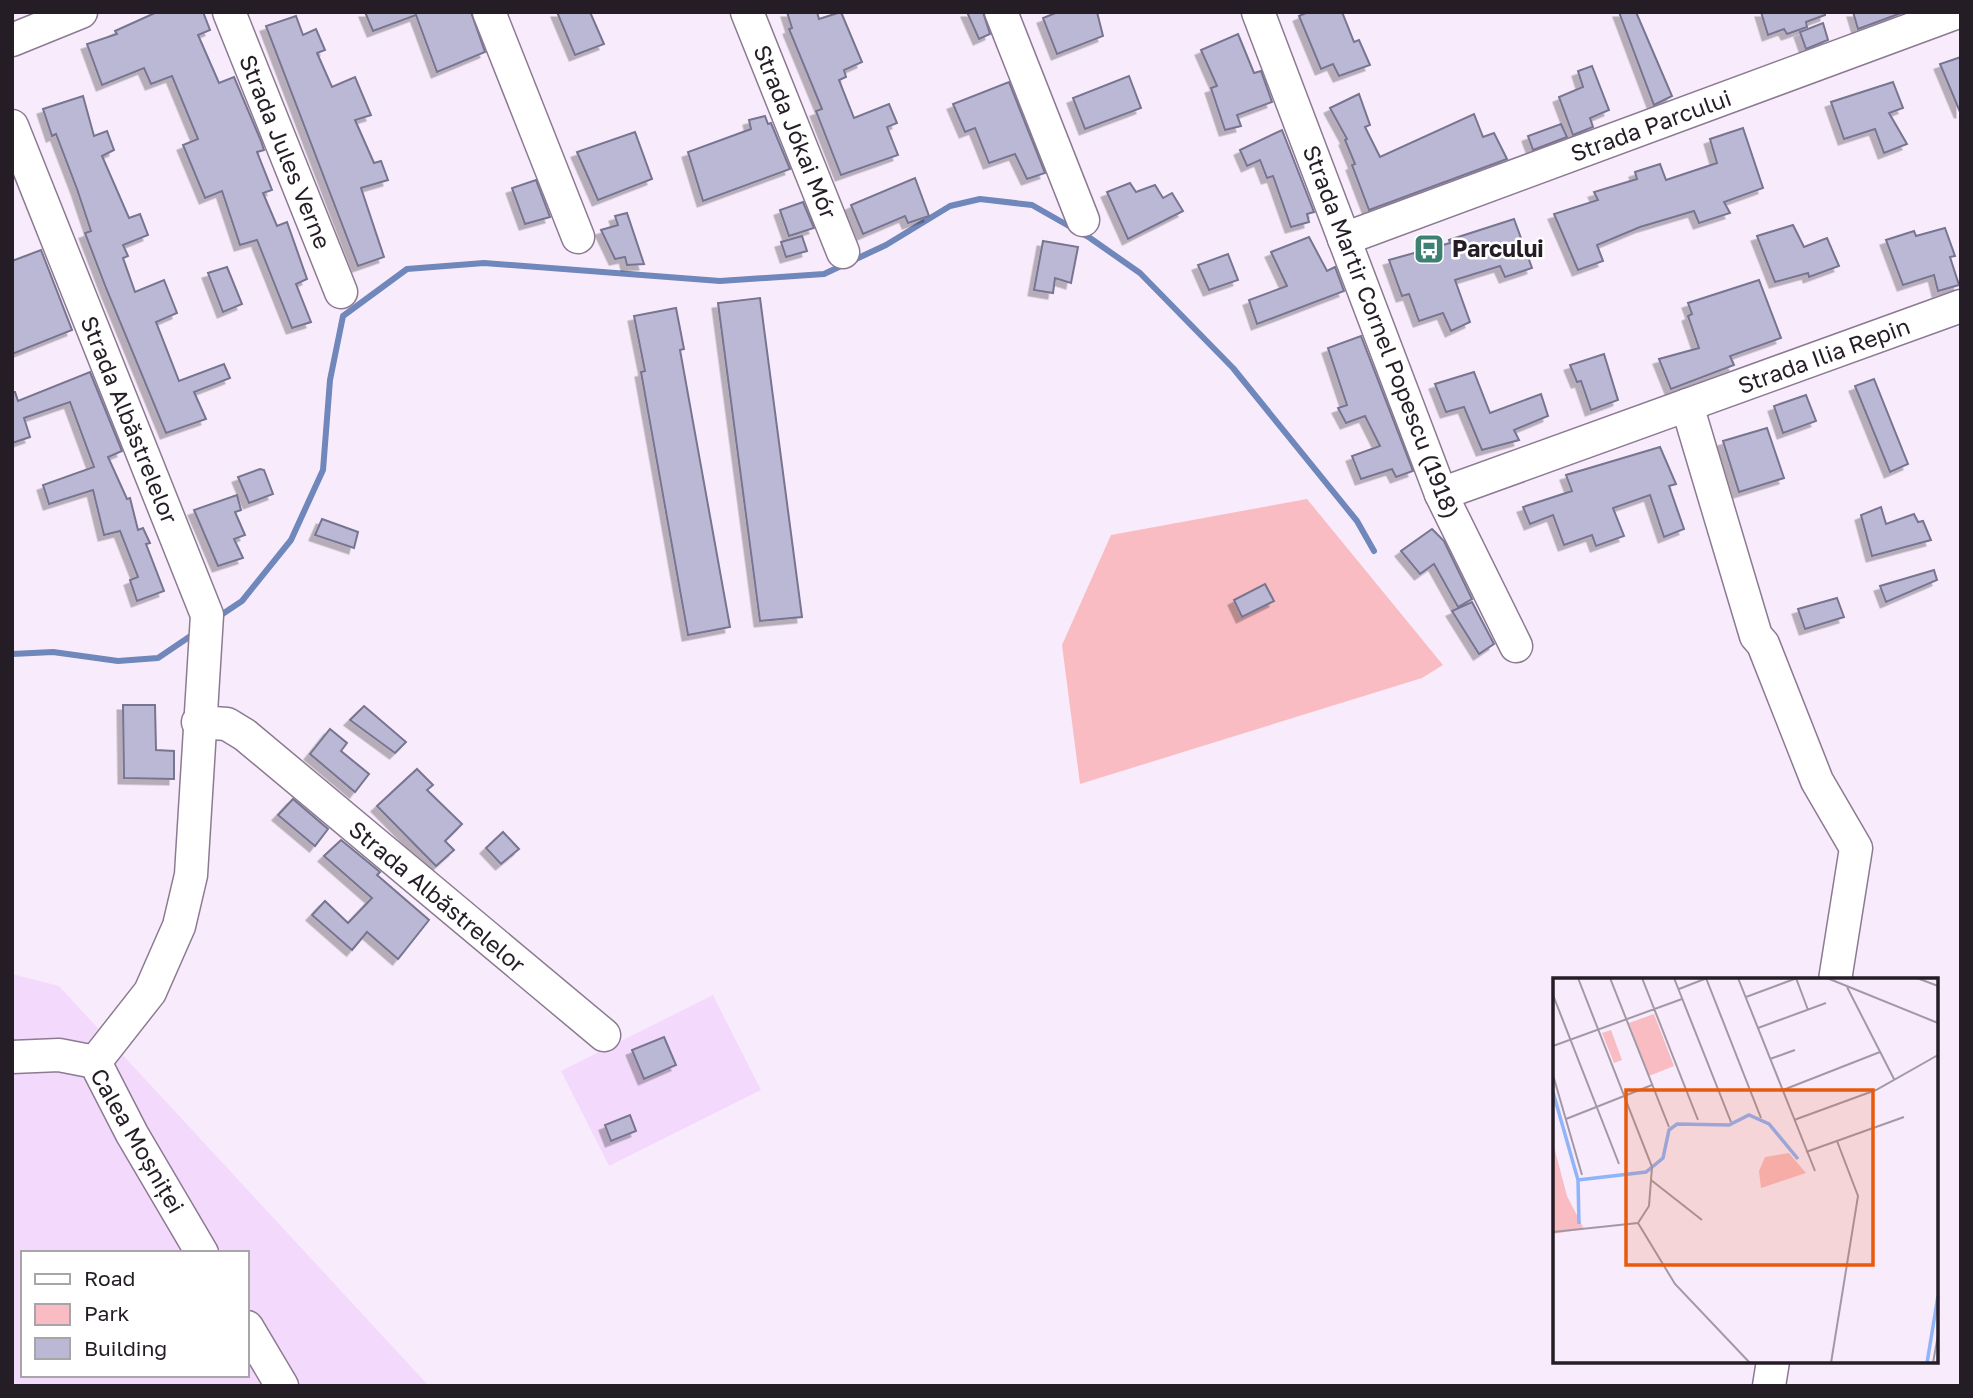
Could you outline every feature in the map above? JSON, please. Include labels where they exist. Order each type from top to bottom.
[{"type":"street","points":[[12,40],[81,12]]},
{"type":"street","name":"Strada Jules Verne","points":[[229,12],[341,292]]},
{"type":"street","points":[[489,12],[578,237]]},
{"type":"street","name":"Strada Jókai Mór","points":[[747,12],[843,252]]},
{"type":"street","points":[[1001,12],[1083,220]]},
{"type":"street","name":"Strada Martir Cornel Popescu (1918)","points":[[1258,12],[1441,494],[1516,646]]},
{"type":"street","name":"Strada Parcului","points":[[1345,239],[1958,12]]},
{"type":"street","name":"Strada Albăstrelelor","points":[[12,126],[207,615],[198,722],[191,875],[180,926],[150,992],[95,1062]]},
{"type":"street","name":"Strada Ilia Repin","points":[[1441,494],[1961,306]]},
{"type":"street","points":[[1687,405],[1756,636],[1763,644],[1817,781],[1856,848],[1835,978]]},
{"type":"street","name":"Strada Albăstrelelor","points":[[198,722],[227,724],[246,735],[604,1035]]},
{"type":"street","name":"Calea Moșniței","points":[[12,1057],[60,1055],[95,1062],[132,1134],[201,1251]]},
{"type":"street","points":[[248,1329],[282,1386]]},
{"type":"street","points":[[1769,1386],[1773,1363]]},
{"type":"shaded area","points":[[12,974],[59,986],[429,1386],[12,1386]]},
{"type":"shaded area","points":[[713,995],[761,1090],[609,1166],[561,1071]]},
{"type":"green space","points":[[1307,499],[1443,665],[1422,678],[1080,784],[1062,645],[1111,535]]},
{"type":"building","points":[[157,12],[203,12],[210,30],[198,35],[219,83],[234,77],[261,141],[264,150],[257,152],[272,190],[263,193],[277,226],[287,222],[307,279],[296,284],[311,322],[292,328],[257,240],[240,245],[222,191],[205,198],[183,145],[198,139],[172,76],[151,84],[144,68],[102,85],[87,44],[117,34],[115,31]]},
{"type":"building","points":[[365,12],[471,12],[485,52],[437,72],[416,15],[373,31]]},
{"type":"building","points":[[557,12],[590,12],[604,44],[575,55]]},
{"type":"building","points":[[787,12],[817,12],[819,19],[841,12],[862,62],[844,70],[846,77],[839,80],[854,118],[889,104],[897,123],[887,127],[898,155],[841,175],[816,111],[822,109],[789,29],[792,28]]},
{"type":"building","points":[[967,12],[983,12],[990,34],[979,39]]},
{"type":"building","points":[[1058,12],[1097,12],[1103,36],[1057,54],[1043,18]]},
{"type":"building","points":[[1308,12],[1342,12],[1354,42],[1359,40],[1370,65],[1339,76],[1333,64],[1321,69],[1299,16]]},
{"type":"building","points":[[1619,12],[1636,12],[1672,96],[1654,105]]},
{"type":"building","points":[[1761,12],[1825,12],[1825,15],[1806,22],[1807,27],[1787,34],[1784,29],[1768,35]]},
{"type":"building","points":[[1853,12],[1904,12],[1858,29]]},
{"type":"building","points":[[296,16],[303,35],[316,29],[325,50],[317,53],[332,87],[355,77],[371,115],[355,120],[374,163],[381,161],[388,180],[361,188],[384,257],[358,266],[266,26]]},
{"type":"building","points":[[1823,23],[1828,40],[1806,49],[1800,32]]},
{"type":"building","points":[[1238,34],[1254,73],[1261,71],[1272,102],[1237,115],[1241,126],[1225,130],[1211,88],[1217,86],[1201,50]]},
{"type":"building","points":[[1961,57],[1961,112],[1960,112],[1940,64]]},
{"type":"building","points":[[1592,66],[1609,110],[1590,118],[1593,127],[1573,135],[1559,97],[1583,87],[1578,71]]},
{"type":"building","points":[[1129,76],[1141,108],[1085,129],[1073,98]]},
{"type":"building","points":[[1009,82],[1045,173],[1027,179],[1015,154],[989,163],[975,128],[965,132],[953,104]]},
{"type":"building","points":[[1893,82],[1903,108],[1889,113],[1907,144],[1884,153],[1875,129],[1844,139],[1831,102]]},
{"type":"building","points":[[1359,94],[1370,125],[1365,127],[1380,157],[1474,114],[1483,137],[1494,133],[1507,159],[1369,210],[1352,165],[1355,164],[1345,140],[1347,139],[1330,108]]},
{"type":"building","points":[[83,96],[94,136],[107,131],[114,150],[102,156],[129,218],[140,214],[148,235],[123,245],[128,256],[123,258],[135,292],[164,280],[177,313],[156,322],[179,381],[224,364],[230,378],[194,392],[206,419],[166,433],[85,233],[91,231],[77,189],[56,134],[52,136],[43,109]]},
{"type":"building","points":[[765,116],[768,124],[771,123],[790,169],[703,201],[688,152],[751,129],[749,120]]},
{"type":"building","points":[[1561,124],[1567,137],[1533,150],[1528,136]]},
{"type":"building","points":[[1743,128],[1763,188],[1724,202],[1730,213],[1699,223],[1694,211],[1640,227],[1597,245],[1603,261],[1578,270],[1554,214],[1598,200],[1594,192],[1637,179],[1635,172],[1660,164],[1666,180],[1717,163],[1710,139]]},
{"type":"building","points":[[1282,130],[1314,212],[1307,214],[1309,222],[1291,227],[1273,176],[1267,178],[1260,160],[1247,166],[1240,150]]},
{"type":"building","points":[[635,132],[652,179],[598,200],[577,152]]},
{"type":"building","points":[[915,178],[929,216],[908,223],[905,216],[863,234],[851,205]]},
{"type":"building","points":[[536,180],[550,217],[525,224],[512,188]]},
{"type":"building","points":[[1130,183],[1136,192],[1155,185],[1163,198],[1172,193],[1183,211],[1128,239],[1107,192]]},
{"type":"building","points":[[803,202],[814,228],[789,236],[780,210]]},
{"type":"building","points":[[627,213],[644,264],[627,265],[625,257],[615,259],[601,230],[618,225],[615,216]]},
{"type":"building","points":[[1514,219],[1532,268],[1505,277],[1500,266],[1455,280],[1470,322],[1451,331],[1443,313],[1419,321],[1409,294],[1402,296],[1389,260],[1450,243],[1449,240]]},
{"type":"building","points":[[1793,225],[1804,247],[1827,238],[1839,266],[1809,277],[1808,273],[1775,282],[1757,236]]},
{"type":"building","points":[[1945,228],[1955,256],[1950,257],[1959,285],[1938,291],[1934,275],[1903,285],[1886,240],[1914,231],[1916,236]]},
{"type":"building","points":[[802,236],[807,251],[786,257],[781,242]]},
{"type":"building","points":[[1309,237],[1327,271],[1335,267],[1344,291],[1257,324],[1249,300],[1287,286],[1271,252]]},
{"type":"building","points":[[1043,241],[1078,247],[1071,283],[1055,278],[1053,293],[1034,290]]},
{"type":"building","points":[[41,250],[72,330],[12,354],[12,261]]},
{"type":"building","points":[[1228,254],[1238,280],[1209,290],[1198,265]]},
{"type":"building","points":[[227,267],[242,304],[223,312],[208,273]]},
{"type":"building","points":[[1759,280],[1781,338],[1730,356],[1734,365],[1671,389],[1659,359],[1699,348],[1688,316],[1692,314],[1688,303]]},
{"type":"building","points":[[760,298],[802,617],[760,621],[718,303]]},
{"type":"building","points":[[676,308],[684,349],[680,350],[730,627],[688,635],[641,372],[645,371],[634,316]]},
{"type":"building","points":[[1361,336],[1413,471],[1396,477],[1392,469],[1361,479],[1352,456],[1380,446],[1365,416],[1346,423],[1338,408],[1347,405],[1328,348]]},
{"type":"building","points":[[1604,354],[1618,400],[1591,410],[1581,381],[1577,382],[1570,365]]},
{"type":"building","points":[[90,372],[122,451],[108,457],[127,499],[130,498],[138,530],[143,528],[150,543],[146,544],[164,591],[137,601],[130,580],[138,577],[120,531],[104,535],[93,490],[49,504],[43,485],[94,467],[70,402],[24,418],[30,437],[12,443],[12,392],[15,392],[18,401]]},
{"type":"building","points":[[1474,372],[1490,413],[1541,394],[1548,416],[1514,430],[1519,440],[1482,450],[1464,407],[1446,412],[1435,384]]},
{"type":"building","points":[[1874,379],[1908,464],[1890,472],[1855,386]]},
{"type":"building","points":[[1806,395],[1816,421],[1783,433],[1774,406]]},
{"type":"building","points":[[1767,428],[1784,478],[1739,492],[1723,441]]},
{"type":"building","points":[[1660,447],[1676,484],[1669,486],[1684,529],[1664,537],[1650,495],[1613,508],[1624,536],[1596,546],[1592,535],[1564,545],[1553,515],[1530,524],[1523,507],[1572,491],[1566,475]]},
{"type":"building","points":[[264,470],[273,494],[249,503],[238,477]]},
{"type":"building","points":[[237,495],[241,510],[235,512],[245,535],[234,539],[243,558],[218,566],[194,510]]},
{"type":"building","points":[[1881,507],[1886,524],[1914,514],[1918,522],[1923,521],[1931,540],[1872,556],[1861,515]]},
{"type":"building","points":[[322,519],[358,532],[354,548],[315,535]]},
{"type":"building","points":[[1432,529],[1444,541],[1472,599],[1458,607],[1434,564],[1420,574],[1401,551]]},
{"type":"building","points":[[1934,570],[1937,580],[1886,602],[1880,586]]},
{"type":"building","points":[[1265,584],[1274,601],[1242,617],[1234,600]]},
{"type":"building","points":[[1837,598],[1844,617],[1805,629],[1798,609]]},
{"type":"building","points":[[1472,602],[1494,644],[1479,654],[1452,611]]},
{"type":"building","points":[[123,705],[155,705],[156,750],[174,751],[174,779],[124,778]]},
{"type":"building","points":[[364,706],[406,742],[395,753],[350,720]]},
{"type":"building","points":[[330,729],[347,743],[341,751],[369,774],[355,792],[310,754]]},
{"type":"building","points":[[417,769],[433,785],[427,790],[462,824],[445,841],[454,850],[436,866],[377,806]]},
{"type":"building","points":[[293,799],[328,829],[315,846],[278,815]]},
{"type":"building","points":[[503,832],[519,849],[501,864],[486,848]]},
{"type":"building","points":[[341,840],[380,872],[377,875],[429,920],[398,959],[367,932],[352,950],[312,915],[325,901],[348,923],[372,898],[324,856]]},
{"type":"building","points":[[664,1037],[676,1065],[644,1079],[632,1050]]},
{"type":"building","points":[[630,1115],[636,1131],[611,1141],[605,1125]]},
{"type":"waterway","points":[[215,619],[242,601],[291,540],[323,470],[330,380],[343,316],[407,269],[484,263],[720,281],[824,274],[886,245],[950,206],[980,199],[1032,205],[1090,238],[1140,273],[1233,368],[1357,521],[1374,551]]},
{"type":"waterway","points":[[12,654],[53,652],[118,661],[158,658],[195,633]]},
{"type":"place","name":"Parcului","points":[[1429,249]]}]
